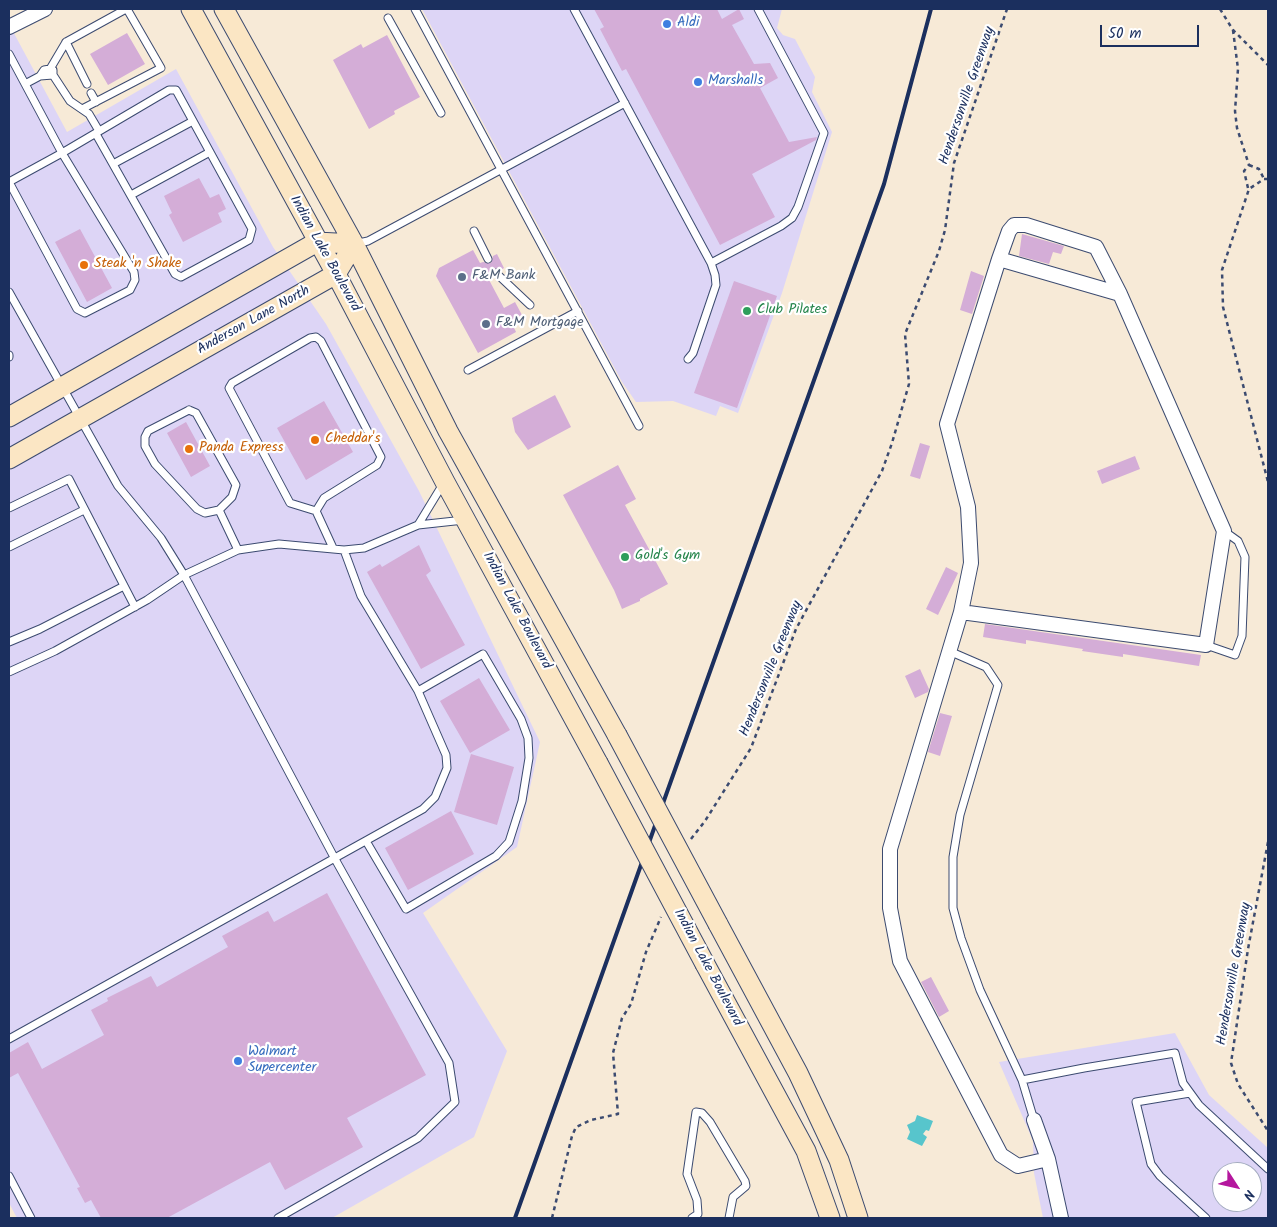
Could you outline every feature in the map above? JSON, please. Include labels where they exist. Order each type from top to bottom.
[{"type":"main road","name":"Indian Lake Boulevard","points":[[191,9],[336,274],[445,482],[806,1151],[830,1218]]},
{"type":"main road","name":"Indian Lake Boulevard","points":[[224,9],[354,244],[448,431],[616,735],[798,1073],[839,1160],[858,1218]]},
{"type":"main road","points":[[9,417],[317,242],[354,244]]},
{"type":"main road","name":"Anderson Lane North","points":[[9,460],[336,274],[354,244]]},
{"type":"street","points":[[9,27],[45,9]]},
{"type":"street","points":[[961,612],[1206,645],[1224,531],[1120,294],[1096,247],[1026,225],[1014,225],[1009,231],[947,424],[968,507],[971,563],[961,612],[890,849],[890,908],[900,961],[1001,1155],[1018,1166],[1048,1159]]},
{"type":"street","points":[[999,259],[1120,294]]},
{"type":"street","points":[[1034,1120],[1048,1159],[1061,1218]]},
{"type":"lane","points":[[25,84],[51,72],[66,42],[127,9],[161,68],[82,110]]},
{"type":"lane","points":[[415,9],[639,426]]},
{"type":"lane","points":[[574,9],[711,263],[716,285],[693,353],[688,359]]},
{"type":"lane","points":[[711,263],[781,226],[792,218],[798,207],[824,133],[758,9]]},
{"type":"lane","points":[[388,18],[441,113]]},
{"type":"lane","points":[[66,42],[87,84]]},
{"type":"lane","points":[[9,54],[62,153],[134,272],[135,280],[130,290],[85,312],[77,308],[9,182],[62,153],[97,132],[169,90],[176,90],[252,229],[249,240],[181,277],[176,274],[113,164],[97,132],[89,114],[70,101],[51,72]]},
{"type":"lane","points":[[92,92],[96,102]]},
{"type":"lane","points":[[354,244],[368,241],[625,103]]},
{"type":"lane","points":[[113,164],[193,121]]},
{"type":"lane","points":[[131,195],[210,152]]},
{"type":"lane","points":[[474,231],[488,259]]},
{"type":"lane","points":[[496,273],[530,305]]},
{"type":"lane","points":[[9,292],[118,486],[161,538],[184,576],[335,859],[449,1063],[455,1102],[418,1138],[278,1218]]},
{"type":"lane","points":[[468,370],[578,311]]},
{"type":"lane","points":[[316,511],[324,498],[377,465],[381,457],[322,341],[316,337],[310,338],[232,382],[230,388],[290,503],[316,511],[333,548]]},
{"type":"lane","points":[[189,410],[196,413],[236,485],[232,497],[219,510],[205,513],[197,509],[155,464],[145,446],[145,437],[148,431],[189,410]]},
{"type":"lane","points":[[9,508],[69,479],[135,607]]},
{"type":"lane","points":[[418,525],[445,482]]},
{"type":"lane","points":[[9,547],[84,510]]},
{"type":"lane","points":[[219,510],[238,550]]},
{"type":"lane","points":[[9,672],[55,651],[135,607],[184,576],[238,550],[279,544],[344,550],[364,548],[418,525],[467,520]]},
{"type":"lane","points":[[1206,645],[1235,655],[1242,636],[1246,557],[1238,541],[1224,531]]},
{"type":"lane","points":[[9,1039],[335,859],[423,809],[436,798],[447,768],[446,755],[418,691],[361,596],[344,550]]},
{"type":"lane","points":[[9,642],[40,629],[124,586]]},
{"type":"lane","points":[[949,651],[986,668],[998,685],[960,814],[953,856],[953,901],[961,938],[980,990],[1022,1080],[1034,1120]]},
{"type":"lane","points":[[366,841],[406,909],[496,856],[508,842],[522,800],[528,758],[528,738],[521,719],[483,654],[418,691]]},
{"type":"lane","points":[[1022,1080],[1175,1053],[1182,1082],[1190,1093],[1225,1130],[1268,1169]]},
{"type":"lane","points":[[1190,1093],[1136,1102],[1151,1164],[1160,1176],[1206,1218]]},
{"type":"lane","points":[[692,1218],[698,1214],[697,1200],[687,1174],[696,1112],[702,1113],[710,1122],[745,1180],[746,1186],[733,1197],[729,1218]]},
{"type":"lane","points":[[9,1176],[31,1218]]},
{"type":"path","name":"Hendersonville Greenway","points":[[688,844],[692,836],[705,821],[751,748],[796,629],[882,471],[909,384],[905,334],[939,251],[945,230],[954,163],[1007,9]]},
{"type":"path","points":[[1220,9],[1233,30],[1268,65]]},
{"type":"path","points":[[1233,30],[1238,69],[1236,119],[1249,165]]},
{"type":"path","points":[[1249,165],[1259,169],[1264,179]]},
{"type":"path","points":[[1249,165],[1244,171],[1248,189],[1222,270],[1223,307],[1268,482]]},
{"type":"path","points":[[1248,189],[1264,179],[1268,179]]},
{"type":"path","name":"Hendersonville Greenway","points":[[1268,842],[1248,949],[1231,1063],[1238,1084],[1268,1130]]},
{"type":"path","points":[[552,1218],[572,1136],[576,1127],[591,1120],[612,1117],[618,1114],[613,1053],[622,1018],[631,1004],[646,952],[662,916]]},
{"type":"shaded area","points":[[422,9],[782,9],[777,28],[783,35],[795,39],[815,77],[812,92],[832,132],[782,293],[738,413],[720,406],[716,416],[673,401],[636,402],[622,382]]},
{"type":"shaded area","points":[[9,24],[67,132],[176,69],[273,247],[326,324],[419,491],[540,742],[517,847],[423,913],[507,1051],[474,1137],[332,1218],[17,1218],[9,1203]]},
{"type":"shaded area","points":[[1175,1033],[1209,1095],[1268,1148],[1268,1218],[1043,1218],[1034,1173],[1033,1141],[999,1062]]},
{"type":"water","points":[[917,1115],[933,1121],[929,1131],[926,1130],[923,1134],[927,1137],[922,1146],[907,1139],[910,1132],[907,1125],[915,1121]]},
{"type":"building","points":[[594,9],[717,9],[722,19],[739,9],[744,19],[732,25],[754,64],[770,63],[778,78],[760,88],[789,142],[817,137],[816,140],[752,174],[775,217],[720,245],[626,69],[622,71],[600,29],[604,27]]},
{"type":"building","points":[[127,33],[145,64],[108,85],[90,54]]},
{"type":"building","points":[[387,35],[420,97],[394,111],[395,114],[369,129],[333,60],[361,44],[363,48]]},
{"type":"building","points":[[199,178],[210,198],[219,194],[226,209],[218,213],[222,222],[183,242],[169,215],[172,213],[164,196]]},
{"type":"building","name":"Steak 'n Shake","points":[[80,229],[112,288],[87,302],[55,242]]},
{"type":"building","points":[[1022,234],[1064,246],[1061,254],[1053,252],[1049,264],[1019,256]]},
{"type":"building","points":[[473,250],[480,263],[491,263],[493,256],[497,254],[504,268],[501,270],[494,268],[488,278],[504,308],[515,302],[522,315],[511,321],[516,332],[478,353],[436,276],[439,268]]},
{"type":"building","points":[[971,271],[984,276],[972,314],[960,310]]},
{"type":"building","points":[[734,281],[777,296],[737,408],[694,393]]},
{"type":"building","points":[[555,395],[571,427],[528,450],[515,432],[512,418]]},
{"type":"building","name":"Cheddar's","points":[[324,401],[353,452],[306,480],[277,428]]},
{"type":"building","name":"Panda Express","points":[[186,422],[210,466],[191,477],[167,433]]},
{"type":"building","points":[[920,443],[930,446],[920,479],[910,476]]},
{"type":"building","points":[[1135,456],[1140,469],[1102,484],[1097,471]]},
{"type":"building","name":"Gold's Gym","points":[[618,465],[636,499],[625,505],[668,584],[640,599],[640,601],[622,609],[614,590],[563,495]]},
{"type":"building","points":[[419,545],[431,571],[426,575],[465,645],[421,669],[367,572],[380,564],[382,567]]},
{"type":"building","points":[[946,567],[958,573],[938,615],[926,609]]},
{"type":"building","points":[[985,624],[1201,655],[1199,666],[1123,654],[1123,657],[1082,651],[1083,649],[1026,640],[1026,644],[983,637]]},
{"type":"building","points":[[920,669],[929,689],[928,692],[915,698],[905,676]]},
{"type":"building","points":[[479,678],[510,730],[470,753],[440,701]]},
{"type":"building","points":[[940,713],[952,716],[940,756],[928,752]]},
{"type":"building","points":[[471,754],[514,767],[497,825],[454,812]]},
{"type":"building","points":[[451,811],[474,854],[408,890],[385,848]]},
{"type":"building","name":"Walmart Supercenter","points":[[327,893],[426,1075],[347,1118],[363,1147],[285,1190],[270,1162],[167,1218],[101,1218],[91,1200],[85,1203],[77,1188],[80,1187],[18,1073],[9,1078],[9,1053],[28,1042],[42,1069],[104,1035],[91,1010],[108,1001],[107,998],[151,976],[157,987],[228,947],[222,936],[268,911],[274,922]]},
{"type":"building","points":[[931,977],[949,1011],[939,1017],[921,982]]},
{"type":"railway","points":[[515,1218],[884,184],[931,9]]},
{"type":"place","name":"Aldi","points":[[667,24]]},
{"type":"place","name":"Marshalls","points":[[698,82]]},
{"type":"place","name":"Steak 'n Shake","points":[[84,265]]},
{"type":"place","name":"F&M Bank","points":[[462,277]]},
{"type":"place","name":"Club Pilates","points":[[747,311]]},
{"type":"place","name":"F&M Mortgage","points":[[486,324]]},
{"type":"place","name":"Cheddar's","points":[[315,440]]},
{"type":"place","name":"Panda Express","points":[[189,449]]},
{"type":"place","name":"Gold's Gym","points":[[625,557]]},
{"type":"place","name":"Walmart Supercenter","points":[[238,1061]]}]
